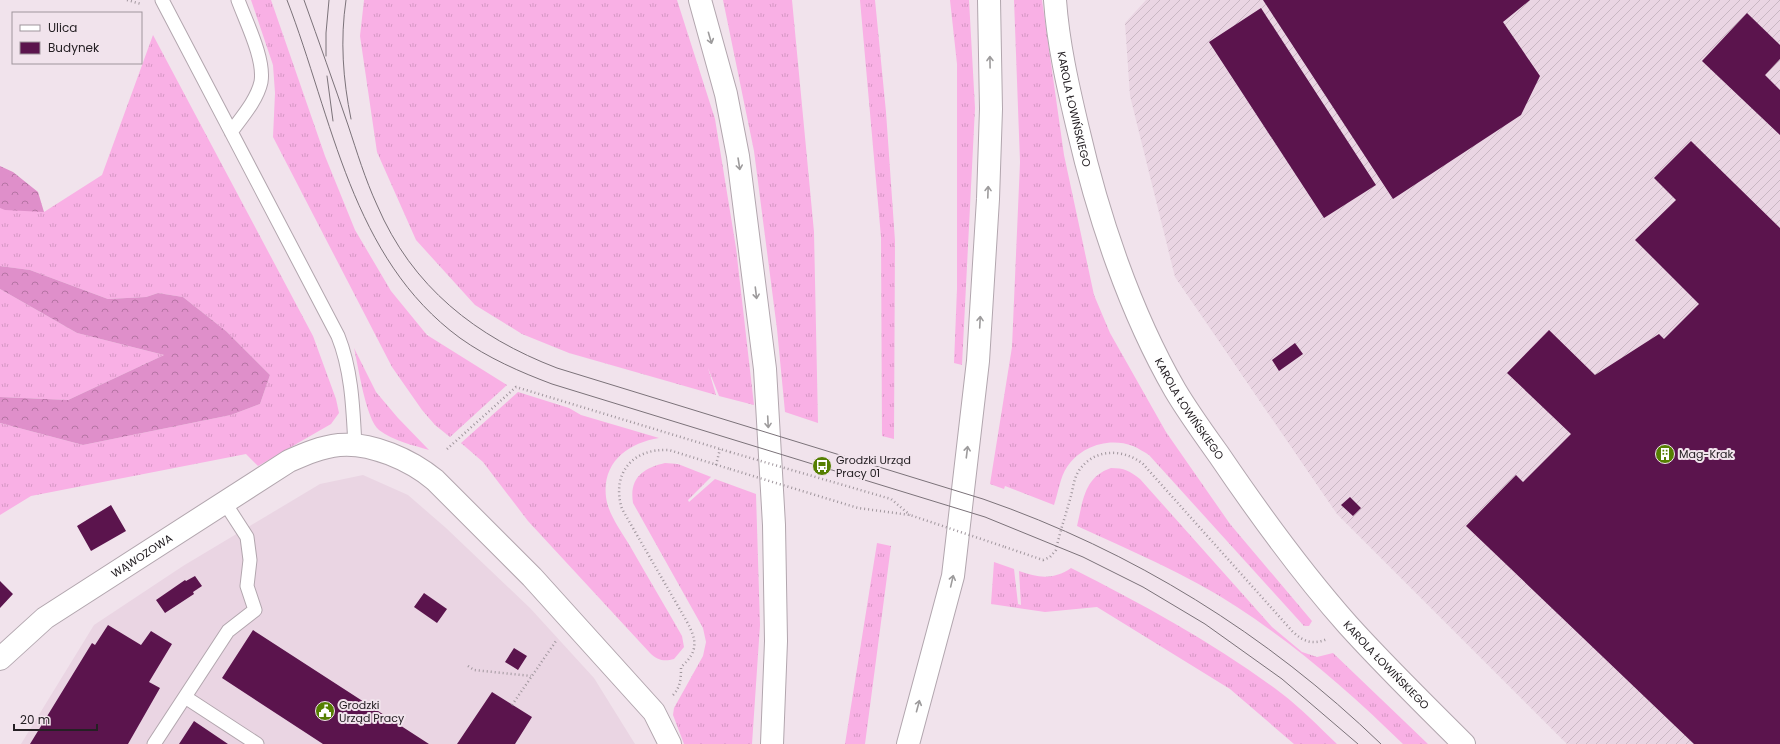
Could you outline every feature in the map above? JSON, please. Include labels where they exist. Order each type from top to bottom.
[{"type":"street","points":[[700,0],[726,94],[738,156],[765,369],[774,526],[776,610],[772,744]]},
{"type":"street","points":[[908,744],[953,576],[978,361],[988,199],[991,109],[989,0]]},
{"type":"street","name":"KAROLA ŁOWIŃSKIEGO","points":[[1055,0],[1071,100],[1088,176],[1122,276],[1158,357],[1175,391],[1259,515],[1299,566],[1347,624],[1401,682],[1464,744]]},
{"type":"street","name":"WĄWOZOWA","points":[[0,659],[46,618],[289,461],[327,447],[341,445],[355,446],[403,459],[419,467],[435,480],[532,577],[654,712],[670,744]]},
{"type":"lane","points":[[162,0],[338,336],[347,362],[351,382],[355,446]]},
{"type":"lane","points":[[231,132],[258,92],[262,73],[238,0]]},
{"type":"lane","points":[[154,744],[228,630],[255,610],[246,586],[250,560],[247,537],[225,502]]},
{"type":"lane","points":[[185,697],[257,744]]},
{"type":"path","points":[[447,449],[516,387],[891,499],[910,515]]},
{"type":"path","points":[[716,465],[720,449]]},
{"type":"path","points":[[681,666],[693,653],[695,639],[686,620],[622,509],[619,498],[620,480],[623,471],[637,457],[658,450],[669,450],[730,470],[858,508],[910,515],[1043,560],[1050,557],[1056,550],[1076,480],[1083,466],[1090,459],[1106,453],[1129,455],[1143,464],[1294,632]]},
{"type":"path","points":[[512,705],[557,638]]},
{"type":"path","points":[[468,666],[474,670],[531,676]]},
{"type":"shaded area","points":[[1146,0],[1780,0],[1780,744],[1567,744],[1337,514],[1175,277],[1130,96],[1125,23]]},
{"type":"shaded area","points":[[363,475],[408,495],[446,528],[530,608],[594,678],[635,744],[21,744],[94,625],[183,566],[320,484]]},
{"type":"green space","points":[[251,0],[271,0],[325,156],[355,230],[391,291],[427,335],[507,385],[450,437],[435,425],[422,410],[392,367],[273,137],[275,93],[273,65]]},
{"type":"green space","points":[[364,0],[677,0],[715,119],[736,248],[754,405],[719,396],[708,368],[716,395],[569,353],[522,334],[475,305],[416,240],[377,152],[360,36]]},
{"type":"green space","points":[[723,0],[792,0],[814,232],[818,423],[785,412],[777,329],[754,151]]},
{"type":"green space","points":[[860,0],[875,0],[886,112],[895,241],[894,439],[882,436],[881,237]]},
{"type":"green space","points":[[950,0],[969,0],[975,108],[962,365],[954,363],[957,289],[957,64]]},
{"type":"green space","points":[[1014,0],[1042,0],[1064,155],[1094,295],[1110,333],[1166,432],[1230,524],[1312,621],[1309,626],[1304,626],[1149,455],[1135,447],[1124,443],[1105,443],[1096,445],[1080,454],[1067,467],[1054,505],[1005,486],[1004,489],[990,484],[1012,347],[1020,162]]},
{"type":"green space","points":[[153,35],[313,336],[336,399],[339,413],[331,424],[258,466],[246,454],[31,496],[0,515],[0,423],[83,445],[231,415],[260,404],[270,375],[226,331],[183,297],[158,293],[146,297],[108,299],[30,270],[0,266],[0,196],[44,212],[102,175]]},
{"type":"green space","points":[[0,166],[13,172],[38,192],[44,212],[5,210],[0,208]]},
{"type":"green space","points":[[0,266],[30,270],[108,299],[146,297],[158,293],[183,297],[226,331],[270,375],[260,404],[231,415],[83,445],[0,423],[0,397],[68,400],[164,355],[77,333],[0,289]]},
{"type":"green space","points":[[0,289],[77,333],[164,355],[68,400],[0,397]]},
{"type":"green space","points":[[354,348],[376,392],[398,418],[429,450],[390,437],[379,430],[374,424],[366,404]]},
{"type":"green space","points":[[518,392],[569,408],[581,415],[659,438],[637,444],[619,456],[608,474],[606,497],[609,510],[615,522],[682,636],[684,647],[674,659],[661,660],[650,653],[528,521],[483,462],[461,443]]},
{"type":"green space","points":[[665,463],[678,464],[711,477],[688,500],[689,502],[715,479],[756,494],[760,625],[752,744],[684,744],[673,715],[674,708],[703,656],[706,642],[703,628],[633,503],[633,487],[639,476],[650,468]]},
{"type":"green space","points":[[1111,468],[1127,470],[1140,479],[1272,627],[1302,652],[1317,657],[1333,653],[1428,744],[1403,744],[1344,689],[1302,654],[1259,622],[1218,595],[1158,564],[1077,526],[1083,499],[1090,484],[1095,477]]},
{"type":"green space","points":[[877,543],[891,546],[865,744],[845,744]]},
{"type":"green space","points":[[994,562],[1014,569],[1018,604],[1021,605],[1019,571],[1046,577],[1058,575],[1071,568],[1125,596],[1179,626],[1256,675],[1296,705],[1337,744],[1294,744],[1230,689],[1097,607],[1045,612],[991,604]]},
{"type":"building","points":[[1263,0],[1530,0],[1503,22],[1540,76],[1521,115],[1393,199]]},
{"type":"building","points":[[1261,8],[1376,185],[1324,218],[1209,42]]},
{"type":"building","points":[[1747,13],[1780,45],[1780,59],[1765,75],[1780,90],[1780,135],[1702,61]]},
{"type":"building","name":"Mag-Krak","points":[[1691,141],[1780,228],[1780,744],[1694,744],[1466,526],[1516,475],[1523,482],[1571,434],[1507,373],[1549,330],[1595,375],[1659,334],[1664,339],[1699,304],[1635,240],[1676,200],[1654,178]]},
{"type":"building","points":[[1295,343],[1303,354],[1279,371],[1272,360]]},
{"type":"building","points":[[1350,497],[1361,508],[1353,516],[1341,505]]},
{"type":"building","points":[[111,505],[126,531],[91,551],[77,526]]},
{"type":"building","points":[[195,576],[202,586],[193,592],[194,594],[165,613],[156,600],[185,580],[186,581]]},
{"type":"building","points":[[0,581],[13,594],[0,608]]},
{"type":"building","points":[[424,593],[447,609],[437,623],[414,607]]},
{"type":"building","points":[[108,625],[141,645],[151,631],[172,644],[149,682],[160,688],[128,744],[30,744],[92,643],[95,645]]},
{"type":"building","name":"Grodzki Urząd Pracy","points":[[253,630],[429,744],[323,744],[222,678]]},
{"type":"building","points":[[514,648],[527,656],[518,670],[505,662]]},
{"type":"building","points":[[492,692],[532,717],[515,744],[457,744]]},
{"type":"building","points":[[194,721],[228,744],[179,744]]},
{"type":"tram line","points":[[287,0],[333,138],[350,184],[369,227],[393,268],[423,305],[460,338],[504,364],[552,384],[985,517],[1083,557],[1143,587],[1205,624],[1282,679],[1358,744]]},
{"type":"tram line","points":[[304,0],[365,175],[391,234],[408,261],[428,284],[450,306],[474,324],[500,341],[557,368],[983,499],[1038,520],[1092,544],[1145,570],[1196,600],[1245,632],[1292,667],[1337,704],[1381,744]]},
{"type":"tram line","points":[[326,56],[326,33],[329,0]]},
{"type":"tram line","points":[[346,0],[343,30],[343,60],[351,119]]},
{"type":"tram line","points":[[327,76],[333,121]]},
{"type":"place","name":"Mag-Krak","points":[[1665,454]]},
{"type":"place","name":"Grodzki Urząd Pracy 01","points":[[822,466]]},
{"type":"place","name":"Grodzki Urząd Pracy","points":[[325,711]]}]
